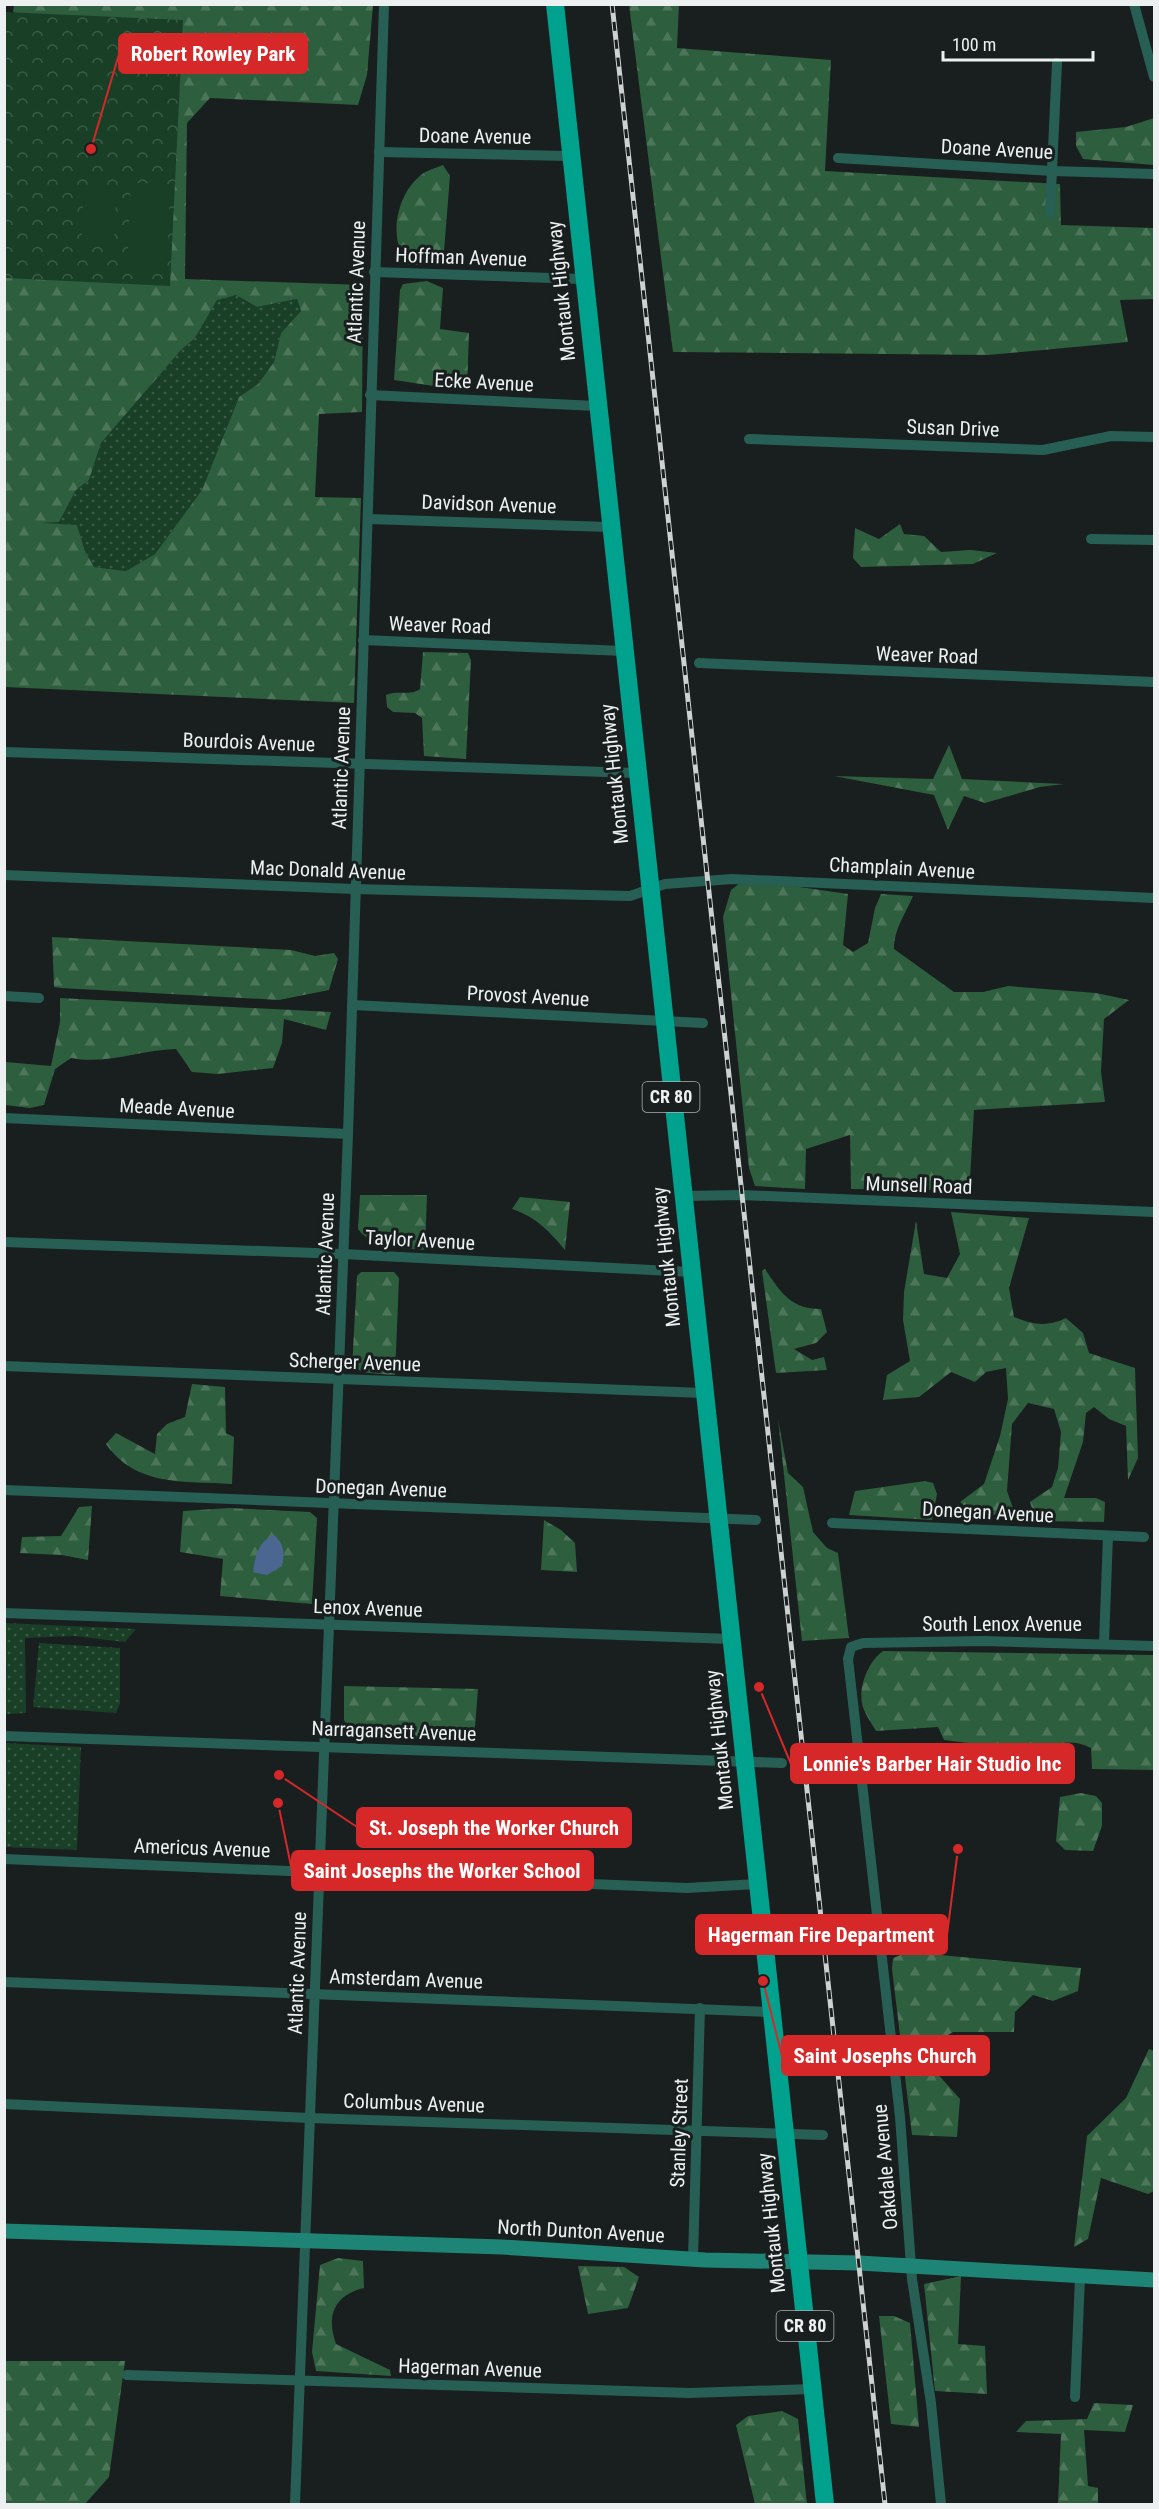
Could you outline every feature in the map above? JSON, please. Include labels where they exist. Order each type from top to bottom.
[{"type":"main road","name":"Montauk Highway","points":[[555,4],[582,279],[825,2505]]},
{"type":"street","name":"Atlantic Avenue","points":[[295,2505],[353,1005],[370,394],[384,4]]},
{"type":"street","points":[[1134,4],[1155,77]]},
{"type":"street","points":[[1050,213],[1057,63]]},
{"type":"street","name":"Doane Avenue","points":[[379,152],[570,156]]},
{"type":"street","name":"Doane Avenue","points":[[838,158],[1052,171],[1155,174]]},
{"type":"street","name":"Hoffman Avenue","points":[[374,272],[582,279]]},
{"type":"street","name":"Ecke Avenue","points":[[370,394],[596,406]]},
{"type":"street","name":"Susan Drive","points":[[749,439],[1043,450],[1112,436],[1155,437]]},
{"type":"street","name":"Davidson Avenue","points":[[368,519],[609,526]]},
{"type":"street","points":[[1091,539],[1155,540]]},
{"type":"street","name":"Weaver Road","points":[[363,640],[623,651]]},
{"type":"street","name":"Weaver Road","points":[[699,663],[1155,682]]},
{"type":"street","name":"Bourdois Avenue","points":[[4,752],[636,773]]},
{"type":"street","name":"Mac Donald Avenue","points":[[4,875],[356,889],[630,896],[649,889]]},
{"type":"street","name":"Champlain Avenue","points":[[649,889],[664,884],[732,879],[1155,898]]},
{"type":"street","points":[[4,996],[39,998]]},
{"type":"street","name":"Provost Avenue","points":[[353,1005],[703,1023]]},
{"type":"street","name":"Meade Avenue","points":[[4,1118],[348,1134]]},
{"type":"street","name":"Munsell Road","points":[[682,1196],[725,1195],[1155,1212]]},
{"type":"street","name":"Taylor Avenue","points":[[4,1242],[344,1254],[690,1272]]},
{"type":"street","name":"Scherger Avenue","points":[[4,1366],[704,1393]]},
{"type":"street","name":"Donegan Avenue","points":[[4,1490],[334,1505],[756,1520]]},
{"type":"street","name":"Donegan Avenue","points":[[832,1523],[1144,1537]]},
{"type":"street","points":[[1104,1643],[1108,1536]]},
{"type":"street","name":"Lenox Avenue","points":[[4,1613],[730,1639]]},
{"type":"street","name":"South Lenox Avenue","points":[[851,1647],[875,1643],[1104,1643],[1155,1646]]},
{"type":"street","name":"Oakdale Avenue","points":[[851,1647],[848,1659],[900,2117],[910,2266],[931,2403],[941,2505]]},
{"type":"street","name":"Narragansett Avenue","points":[[4,1736],[782,1763]]},
{"type":"street","name":"Americus Avenue","points":[[4,1859],[320,1870],[687,1888],[757,1884]]},
{"type":"street","name":"Amsterdam Avenue","points":[[4,1982],[771,2012]]},
{"type":"street","name":"Stanley Street","points":[[693,2259],[700,2008]]},
{"type":"street","name":"Columbus Avenue","points":[[4,2104],[310,2118],[697,2129],[823,2135]]},
{"type":"street","name":"North Dunton Avenue","points":[[4,2231],[502,2247],[693,2259],[910,2266],[1155,2280]]},
{"type":"street","points":[[1075,2397],[1080,2277]]},
{"type":"street","name":"Hagerman Avenue","points":[[127,2375],[690,2393],[812,2389]]},
{"type":"green space","points":[[14,5],[373,5],[367,75],[358,105],[210,98],[187,123],[185,279],[363,285],[362,412],[319,414],[315,497],[361,498],[354,703],[5,687],[5,278],[82,33],[13,12]],"holes":[[[236,295],[257,307],[297,299],[301,311],[281,333],[274,362],[258,384],[239,397],[202,490],[155,554],[126,571],[94,567],[85,551],[77,525],[42,523],[59,522],[76,490],[89,480],[101,443],[181,350],[195,338],[217,300]]]},
{"type":"green space","points":[[629,5],[679,5],[677,48],[831,60],[825,171],[1060,184],[1061,225],[1154,228],[1154,299],[1120,300],[1128,342],[988,355],[673,352]]},
{"type":"green space","points":[[5,12],[183,20],[170,286],[5,278]]},
{"type":"green space","points":[[1154,118],[1154,165],[1083,159],[1076,146],[1076,132],[1126,127]]},
{"type":"green space","points":[[443,165],[450,176],[443,264],[409,265],[398,243],[397,218],[400,206],[405,194],[421,175]]},
{"type":"green space","points":[[131,183],[170,184],[167,270],[127,269]]},
{"type":"green space","points":[[83,191],[116,192],[114,239],[82,238]]},
{"type":"green space","points":[[427,281],[443,288],[440,329],[469,333],[467,391],[394,380],[400,290],[403,284]]},
{"type":"green space","points":[[236,295],[257,307],[297,299],[301,311],[281,333],[274,362],[258,384],[239,397],[202,490],[155,554],[126,571],[94,567],[85,551],[77,525],[32,524],[59,522],[76,490],[89,480],[101,443],[181,350],[195,338],[217,299]]},
{"type":"green space","points":[[900,524],[904,534],[924,536],[941,552],[971,550],[997,553],[973,564],[861,567],[853,558],[855,528],[879,539]]},
{"type":"green space","points":[[423,652],[468,653],[471,660],[466,759],[424,756],[422,718],[415,713],[393,712],[387,707],[386,695],[420,689]]},
{"type":"green space","points":[[949,745],[962,779],[1064,784],[1040,787],[985,803],[964,796],[948,830],[934,795],[834,776],[933,779]]},
{"type":"green space","points":[[745,879],[848,894],[843,945],[853,952],[868,943],[875,908],[881,894],[913,896],[898,928],[894,949],[954,992],[983,992],[1008,986],[1096,993],[1129,1000],[1104,1019],[1101,1072],[1105,1102],[974,1110],[970,1179],[959,1190],[851,1189],[850,1135],[806,1149],[805,1189],[755,1186],[749,1168],[723,917],[731,890]]},
{"type":"green space","points":[[52,937],[291,950],[315,956],[334,953],[338,959],[329,990],[279,1000],[61,988],[54,987]]},
{"type":"green space","points":[[60,998],[331,1012],[326,1030],[284,1019],[282,1043],[273,1068],[218,1074],[192,1072],[176,1049],[97,1060],[71,1058],[55,1069],[44,1105],[30,1108],[5,1105],[6,1062],[51,1066],[60,1022]]},
{"type":"green space","points":[[360,1195],[427,1195],[425,1250],[388,1246],[364,1236],[358,1229]]},
{"type":"green space","points":[[520,1197],[570,1202],[565,1250],[542,1225],[512,1209]]},
{"type":"green space","points":[[951,1212],[1029,1218],[1009,1288],[1014,1317],[1040,1324],[1053,1323],[1066,1318],[1083,1333],[1089,1353],[1135,1368],[1138,1458],[1128,1480],[1126,1426],[1109,1419],[1094,1407],[1086,1413],[1083,1442],[1064,1498],[1096,1498],[1105,1502],[1104,1522],[1036,1521],[1030,1502],[1052,1487],[1058,1468],[1061,1432],[1054,1409],[1028,1403],[1012,1424],[1007,1491],[1014,1511],[978,1518],[960,1502],[984,1484],[1000,1436],[1008,1399],[1006,1368],[986,1372],[975,1382],[951,1372],[919,1397],[883,1400],[887,1375],[910,1361],[903,1320],[904,1292],[916,1221],[924,1274],[947,1278],[960,1254]]},
{"type":"green space","points":[[765,1269],[776,1285],[794,1303],[821,1309],[827,1332],[816,1343],[794,1349],[812,1360],[824,1357],[827,1370],[776,1373],[762,1271]]},
{"type":"green space","points":[[361,1272],[394,1272],[399,1278],[395,1375],[368,1373],[352,1368],[357,1276]]},
{"type":"green space","points":[[192,1384],[225,1387],[226,1433],[234,1437],[232,1484],[179,1481],[147,1475],[118,1458],[106,1444],[116,1433],[155,1454],[157,1434],[167,1424],[185,1417]]},
{"type":"green space","points":[[778,1419],[788,1473],[803,1487],[813,1532],[827,1548],[838,1553],[849,1638],[802,1641]]},
{"type":"green space","points":[[925,1481],[933,1483],[937,1494],[932,1520],[849,1515],[855,1491]]},
{"type":"green space","points":[[92,1506],[88,1560],[62,1555],[20,1553],[22,1537],[61,1536],[79,1507]]},
{"type":"green space","points":[[229,1508],[310,1512],[317,1518],[312,1604],[220,1596],[223,1559],[180,1552],[183,1511]]},
{"type":"green space","points":[[544,1520],[561,1530],[575,1543],[577,1572],[541,1570]]},
{"type":"green space","points":[[5,1623],[136,1629],[125,1642],[75,1636],[25,1638],[26,1713],[5,1714]]},
{"type":"green space","points":[[39,1643],[120,1648],[120,1703],[116,1713],[33,1707]]},
{"type":"green space","points":[[883,1651],[1154,1655],[1154,1770],[1092,1769],[1091,1748],[1082,1744],[1066,1743],[1032,1748],[984,1745],[944,1740],[938,1727],[876,1731],[864,1710],[861,1695],[864,1678],[872,1662]]},
{"type":"green space","points":[[344,1686],[478,1689],[474,1740],[353,1734],[344,1720]]},
{"type":"green space","points":[[5,1743],[81,1747],[77,1850],[5,1847]]},
{"type":"green space","points":[[1081,1793],[1096,1796],[1102,1803],[1102,1826],[1093,1851],[1065,1850],[1056,1841],[1060,1797]]},
{"type":"green space","points":[[908,1952],[1081,1968],[1078,1991],[1053,2001],[1033,1995],[1015,2012],[1014,2032],[953,2032],[932,2045],[935,2071],[960,2099],[957,2137],[912,2135],[892,1969],[893,1958]]},
{"type":"green space","points":[[1149,2049],[1154,2051],[1154,2191],[1148,2194],[1101,2178],[1088,2239],[1074,2247],[1087,2136],[1126,2098]]},
{"type":"green space","points":[[338,2258],[363,2261],[364,2288],[346,2296],[335,2308],[332,2324],[336,2344],[390,2370],[391,2376],[316,2371],[312,2352],[320,2265]]},
{"type":"green space","points":[[578,2266],[624,2267],[639,2277],[628,2308],[588,2314]]},
{"type":"green space","points":[[961,2276],[958,2344],[985,2346],[987,2394],[935,2391],[924,2284]]},
{"type":"green space","points":[[879,2316],[894,2316],[910,2323],[919,2427],[891,2424]]},
{"type":"green space","points":[[5,2361],[125,2361],[109,2477],[85,2504],[5,2504]]},
{"type":"green space","points":[[1094,2403],[1133,2405],[1125,2432],[1084,2430],[1088,2486],[1098,2488],[1098,2504],[1058,2504],[1061,2434],[1016,2432],[1026,2421],[1087,2419]]},
{"type":"green space","points":[[782,2411],[798,2419],[807,2504],[755,2504],[736,2425],[748,2416]]},
{"type":"water","points":[[274,1535],[283,1549],[282,1566],[267,1575],[253,1572],[256,1555],[261,1545]]},
{"type":"railway","points":[[612,4],[885,2504]]},
{"type":"place","name":"Robert Rowley Park","points":[[91,149]]},
{"type":"place","name":"Lonnie's Barber Hair Studio Inc","points":[[759,1687]]},
{"type":"place","name":"St. Joseph the Worker Church","points":[[279,1775]]},
{"type":"place","name":"Saint Josephs the Worker School","points":[[278,1803]]},
{"type":"place","name":"Hagerman Fire Department","points":[[958,1849]]},
{"type":"place","name":"Saint Josephs Church","points":[[763,1981]]}]
